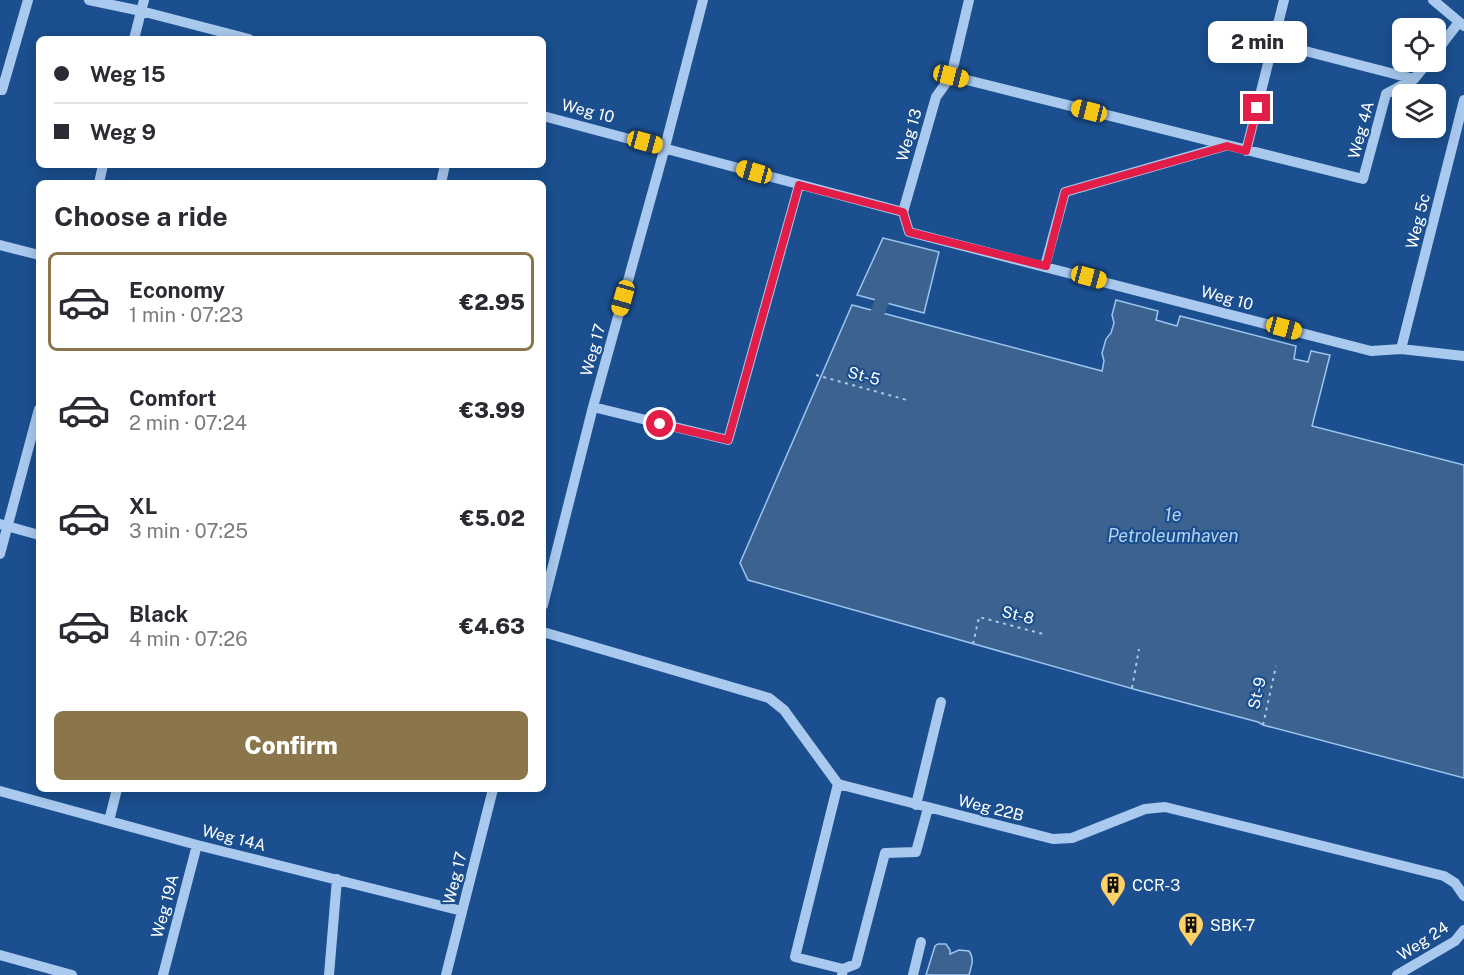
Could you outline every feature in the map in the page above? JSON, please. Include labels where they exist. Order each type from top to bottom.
[{"type":"lane","points":[[0,90],[2,90],[28,0]]},
{"type":"lane","points":[[89,0],[143,5],[240,36]]},
{"type":"lane","name":"Weg 17","points":[[546,592],[593,407],[703,0]]},
{"type":"lane","name":"Weg 13","points":[[903,212],[936,97],[951,76],[969,0]]},
{"type":"lane","points":[[951,76],[1246,151],[1284,0]]},
{"type":"lane","points":[[1433,0],[1462,24],[1446,41]]},
{"type":"lane","points":[[136,36],[143,5]]},
{"type":"lane","points":[[1274,43],[1414,79]]},
{"type":"lane","name":"Weg 4A","points":[[1246,151],[1363,179],[1386,94],[1414,79],[1420,72]]},
{"type":"lane","name":"Weg 5c","points":[[1401,349],[1464,100]]},
{"type":"lane","name":"Weg 10","points":[[546,117],[903,212],[909,232],[1371,351],[1401,349],[1464,356]]},
{"type":"lane","points":[[1046,266],[1065,192],[1227,146]]},
{"type":"lane","points":[[593,407],[728,440],[799,185]]},
{"type":"lane","points":[[0,245],[36,254]]},
{"type":"lane","points":[[0,554],[4,525],[36,419]]},
{"type":"lane","points":[[4,525],[36,534]]},
{"type":"lane","points":[[546,633],[769,698],[784,710],[838,784],[795,957],[843,972],[856,964],[885,853],[916,852],[928,808]]},
{"type":"lane","points":[[916,805],[941,702]]},
{"type":"lane","name":"Weg 22B","points":[[838,784],[1053,839],[1072,838],[1145,809],[1165,807],[1444,876],[1455,883],[1464,896]]},
{"type":"lane","name":"Weg 14A","points":[[0,791],[197,845],[462,911]]},
{"type":"lane","points":[[109,821],[116,792]]},
{"type":"lane","name":"Weg 17","points":[[446,975],[492,792]]},
{"type":"lane","name":"Weg 19A","points":[[163,975],[197,845]]},
{"type":"lane","points":[[329,975],[337,879]]},
{"type":"lane","name":"Weg 24","points":[[1397,975],[1455,941],[1464,930]]},
{"type":"lane","points":[[913,975],[921,942]]},
{"type":"lane","points":[[0,955],[72,975]]},
{"type":"path","name":"St-5","points":[[816,375],[907,400]]},
{"type":"path","name":"St-8","points":[[974,644],[979,617],[1043,634]]},
{"type":"path","points":[[1132,688],[1139,649]]},
{"type":"path","name":"St-9","points":[[1263,725],[1276,666]]},
{"type":"water","points":[[883,238],[939,252],[924,313],[857,295]]},
{"type":"water","name":"1e Petroleumhaven","points":[[1116,300],[1158,311],[1156,320],[1177,326],[1180,316],[1296,346],[1294,359],[1308,362],[1311,351],[1330,355],[1312,426],[1464,465],[1464,778],[1263,725],[748,580],[740,563],[852,305],[1102,371],[1104,361],[1102,353],[1114,323],[1112,315]]},
{"type":"water","points":[[946,944],[950,954],[959,950],[969,951],[972,960],[969,975],[926,975],[935,946]]},
{"type":"waterway","points":[[878,327],[874,322],[888,285]]},
{"type":"place","name":"CCR-3","points":[[1113,908]]},
{"type":"place","name":"SBK-7","points":[[1191,948]]},
{"type":"route","points":[[660,424],[728,440],[799,185],[903,212],[909,232],[1046,266],[1065,192],[1227,146],[1246,151],[1257,108]]}]
